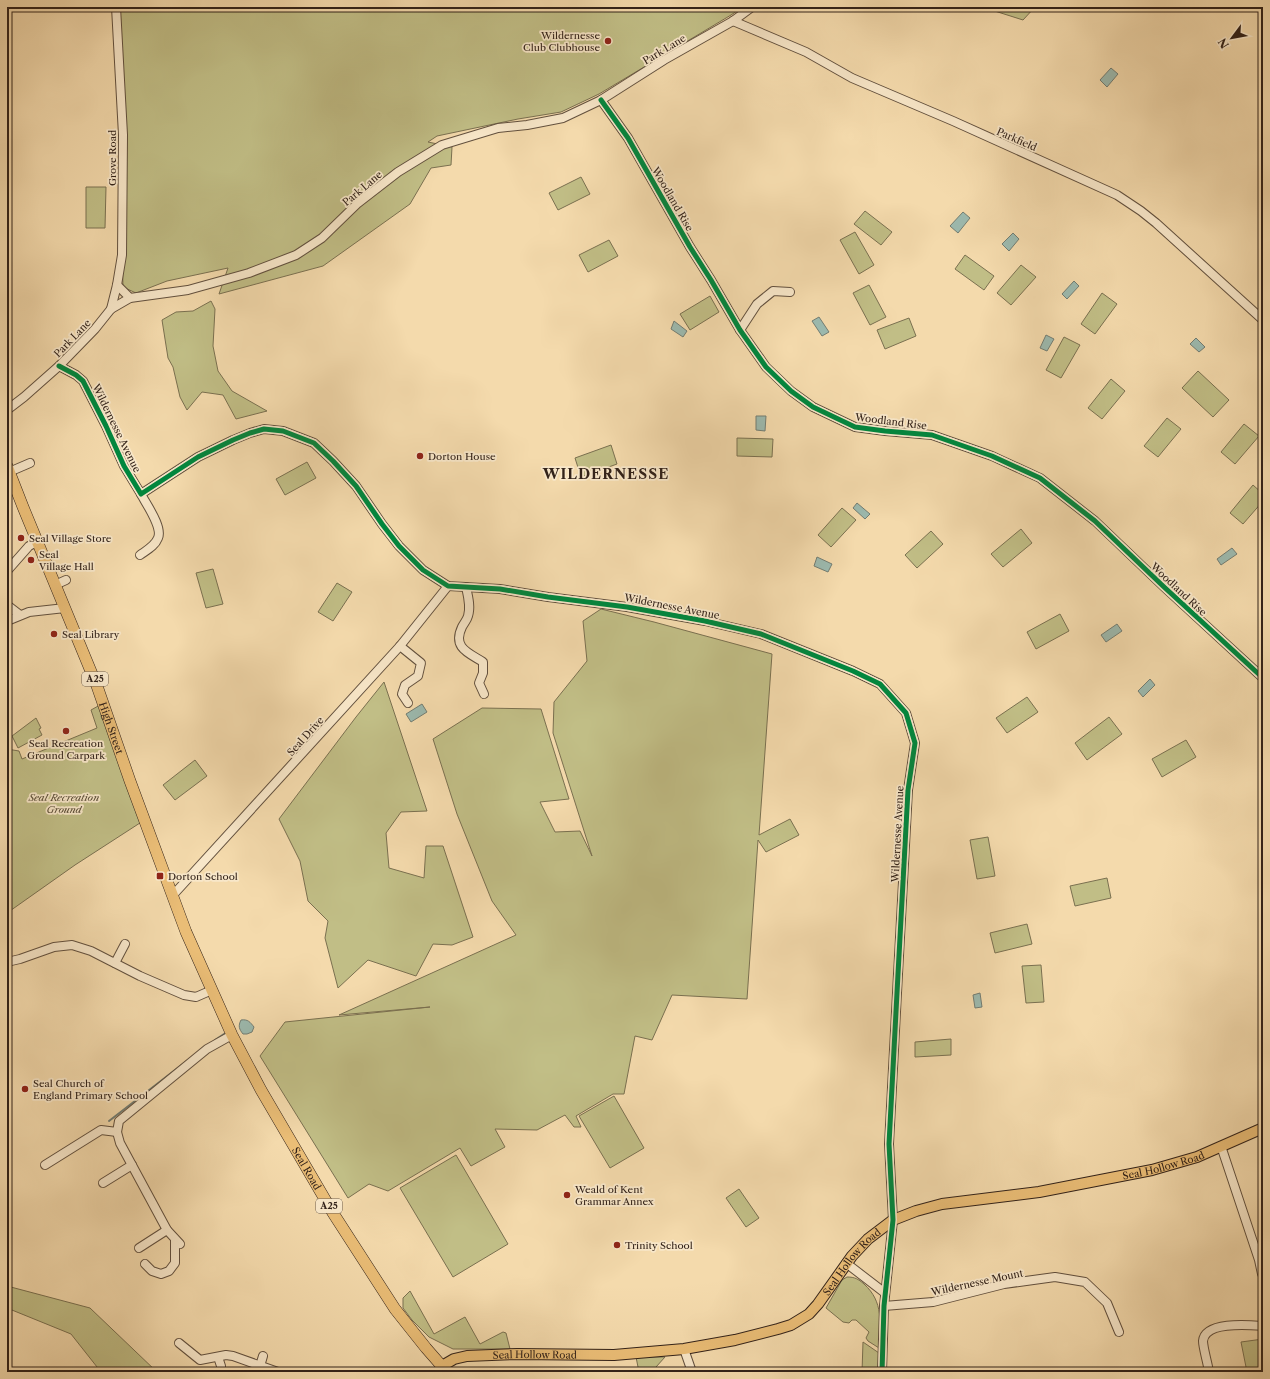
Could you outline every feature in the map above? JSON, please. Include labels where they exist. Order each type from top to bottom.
[{"type":"highway","name":"High Street","points":[[8,469],[102,698],[130,781],[186,932],[232,1035]]},
{"type":"highway","name":"Seal Road","points":[[232,1035],[261,1090],[330,1207],[395,1309],[445,1369]]},
{"type":"main road","name":"Seal Hollow Road","points":[[445,1369],[454,1359],[467,1356],[517,1354],[614,1355],[684,1349],[735,1340],[785,1327],[798,1322],[814,1310],[846,1263],[868,1239],[893,1220],[922,1209],[942,1204],[1039,1192],[1152,1170],[1197,1157],[1263,1128]]},
{"type":"street","name":"Grove Road","points":[[112,309],[122,255],[122,135],[116,7]]},
{"type":"street","name":"Park Lane","points":[[7,410],[24,397],[58,366],[112,309],[130,298],[188,290],[249,273],[296,255],[322,238],[358,203],[398,172],[442,145],[498,128],[527,125],[563,118],[601,100],[664,60],[733,21],[752,7]]},
{"type":"street","name":"Parkfield","points":[[733,21],[806,52],[852,78],[953,121],[1117,196],[1141,211],[1156,223],[1263,320]]},
{"type":"street","name":"Woodland Rise","points":[[601,100],[628,138],[690,247],[740,330],[766,367],[791,391],[813,408],[855,427],[932,435],[992,456],[1040,478],[1095,521],[1263,678]]},
{"type":"street","points":[[117,285],[130,298]]},
{"type":"street","points":[[740,330],[757,304],[773,291],[790,292]]},
{"type":"street","name":"Wildernesse Avenue","points":[[58,366],[76,374],[83,381],[124,466],[141,494],[198,458],[233,440],[264,429],[283,431],[314,443],[333,460],[356,486],[399,546],[423,570],[448,586],[500,589],[548,597],[627,606],[705,621],[761,634],[853,671],[880,684],[906,713],[915,742],[908,790],[889,1144],[893,1220],[884,1306],[882,1372]]},
{"type":"street","points":[[8,469],[30,463]]},
{"type":"street","points":[[140,555],[152,546],[159,537],[158,526],[141,494]]},
{"type":"street","points":[[7,571],[29,546],[37,542]]},
{"type":"street","points":[[55,585],[66,580]]},
{"type":"street","name":"Seal Drive","points":[[173,895],[400,646],[448,586]]},
{"type":"street","points":[[466,587],[469,606],[468,616],[462,626],[459,636],[462,647],[466,653],[483,662],[483,673],[479,683],[484,694]]},
{"type":"street","points":[[7,604],[20,615]]},
{"type":"street","points":[[7,621],[32,611],[65,608]]},
{"type":"street","points":[[400,646],[421,663],[418,676],[405,685],[402,694],[408,703]]},
{"type":"street","points":[[115,963],[125,944]]},
{"type":"street","points":[[7,962],[54,947],[72,945],[91,951],[140,976],[187,996],[196,997],[212,990]]},
{"type":"street","points":[[145,1264],[152,1271],[161,1274],[169,1271],[175,1263],[178,1242],[167,1230],[120,1143],[117,1132],[119,1121],[207,1049],[232,1035]]},
{"type":"street","points":[[45,1165],[101,1130],[117,1132]]},
{"type":"street","points":[[1221,1146],[1259,1260],[1262,1274]]},
{"type":"street","points":[[103,1183],[132,1165]]},
{"type":"street","points":[[139,1248],[167,1230]]},
{"type":"street","points":[[846,1263],[886,1293]]},
{"type":"street","name":"Wildernesse Mount","points":[[884,1306],[933,1302],[1004,1284],[1055,1277],[1085,1282],[1107,1303],[1119,1332]]},
{"type":"street","points":[[1209,1372],[1203,1341],[1206,1334],[1215,1328],[1239,1324],[1263,1326]]},
{"type":"street","points":[[179,1342],[200,1360],[218,1356],[233,1356],[278,1372]]},
{"type":"street","points":[[684,1349],[692,1372]]},
{"type":"street","points":[[218,1356],[220,1366]]},
{"type":"street","points":[[260,1366],[263,1356]]},
{"type":"green space","points":[[116,7],[743,7],[599,94],[561,112],[518,119],[437,136],[428,142],[452,147],[451,165],[431,168],[410,204],[323,266],[219,294],[228,268],[167,281],[136,293],[123,287]]},
{"type":"green space","points":[[982,7],[1035,7],[1023,20]]},
{"type":"green space","points":[[581,177],[590,194],[558,210],[549,193]]},
{"type":"green space","points":[[86,187],[106,187],[105,228],[86,228]]},
{"type":"green space","points":[[865,211],[892,232],[881,245],[854,224]]},
{"type":"green space","points":[[855,232],[874,265],[859,274],[840,240]]},
{"type":"green space","points":[[609,240],[618,256],[588,272],[579,255]]},
{"type":"green space","points":[[965,255],[994,276],[984,290],[955,269]]},
{"type":"green space","points":[[1021,265],[1036,277],[1011,305],[997,293]]},
{"type":"green space","points":[[869,285],[886,317],[870,325],[853,293]]},
{"type":"green space","points":[[1102,293],[1117,304],[1095,334],[1081,324]]},
{"type":"green space","points":[[710,296],[719,312],[690,330],[680,314]]},
{"type":"green space","points":[[211,301],[215,309],[213,346],[218,371],[232,391],[267,411],[236,419],[223,395],[202,392],[187,410],[180,397],[173,367],[168,358],[162,320],[176,312],[193,311]]},
{"type":"green space","points":[[909,318],[916,336],[885,349],[877,330]]},
{"type":"green space","points":[[1064,337],[1080,345],[1061,378],[1046,370]]},
{"type":"green space","points":[[1198,371],[1229,400],[1213,417],[1182,388]]},
{"type":"green space","points":[[1111,379],[1125,391],[1102,419],[1088,408]]},
{"type":"green space","points":[[1167,418],[1181,429],[1158,457],[1144,446]]},
{"type":"green space","points":[[1244,424],[1259,436],[1235,464],[1221,452]]},
{"type":"green space","points":[[737,438],[773,439],[772,457],[737,456]]},
{"type":"green space","points":[[611,445],[617,464],[581,477],[575,458]]},
{"type":"green space","points":[[307,462],[316,478],[285,495],[276,479]]},
{"type":"green space","points":[[1253,485],[1263,494],[1263,501],[1243,524],[1230,513]]},
{"type":"green space","points":[[842,508],[856,520],[831,547],[818,535]]},
{"type":"green space","points":[[1021,529],[1032,543],[1003,567],[991,554]]},
{"type":"green space","points":[[931,531],[943,544],[917,568],[905,555]]},
{"type":"green space","points":[[213,569],[223,604],[206,608],[196,573]]},
{"type":"green space","points":[[337,583],[352,592],[333,621],[318,612]]},
{"type":"green space","points":[[601,609],[772,654],[759,835],[790,819],[799,835],[766,852],[758,840],[747,999],[672,995],[652,1040],[635,1036],[624,1094],[613,1094],[576,1116],[581,1127],[574,1127],[565,1115],[537,1130],[495,1129],[505,1147],[471,1166],[460,1148],[388,1191],[369,1184],[348,1198],[260,1056],[285,1022],[430,1007],[339,1015],[516,935],[492,901],[457,814],[433,739],[482,708],[541,709],[569,799],[540,802],[555,832],[580,831],[592,856],[553,733],[554,702],[587,661],[583,621]]},
{"type":"green space","points":[[1060,614],[1069,631],[1036,649],[1027,632]]},
{"type":"green space","points":[[384,682],[427,811],[401,812],[386,833],[389,868],[424,878],[426,846],[443,846],[473,937],[452,945],[433,944],[416,976],[368,960],[338,988],[325,938],[328,921],[308,901],[300,861],[279,819]]},
{"type":"green space","points":[[1027,697],[1038,712],[1007,733],[996,718]]},
{"type":"green space","name":"Seal Recreation Ground","points":[[100,705],[143,821],[75,865],[7,913],[7,749],[19,751],[22,759],[97,728],[91,710]]},
{"type":"green space","points":[[1109,717],[1122,734],[1087,760],[1075,743]]},
{"type":"green space","points":[[36,718],[41,728],[39,729],[42,735],[18,748],[12,736]]},
{"type":"green space","points":[[1186,740],[1196,757],[1162,777],[1152,759]]},
{"type":"green space","points":[[195,760],[207,776],[175,800],[163,785]]},
{"type":"green space","points":[[988,837],[995,876],[977,879],[970,840]]},
{"type":"green space","points":[[1107,878],[1111,898],[1075,906],[1070,886]]},
{"type":"green space","points":[[1027,924],[1032,944],[995,953],[990,933]]},
{"type":"green space","points":[[1041,965],[1044,1002],[1026,1003],[1022,966]]},
{"type":"green space","points":[[951,1039],[951,1055],[915,1057],[915,1042]]},
{"type":"green space","points":[[614,1096],[644,1148],[610,1168],[579,1116]]},
{"type":"green space","points":[[456,1155],[508,1244],[453,1277],[400,1188]]},
{"type":"green space","points":[[739,1189],[759,1218],[746,1227],[726,1198]]},
{"type":"green space","points":[[847,1277],[854,1278],[864,1284],[875,1298],[878,1306],[880,1322],[879,1348],[868,1341],[866,1338],[869,1332],[856,1320],[852,1320],[849,1323],[843,1322],[826,1308],[842,1280]]},
{"type":"green space","points":[[7,1286],[90,1308],[157,1372],[101,1372],[71,1334],[7,1308]]},
{"type":"green space","points":[[410,1291],[434,1334],[465,1317],[480,1344],[503,1332],[506,1333],[510,1349],[453,1349],[429,1337],[412,1320],[403,1308],[403,1298]]},
{"type":"green space","points":[[1263,1339],[1263,1372],[1247,1372],[1241,1342]]},
{"type":"green space","points":[[863,1342],[879,1353],[878,1372],[862,1372]]},
{"type":"green space","points":[[636,1357],[665,1357],[656,1367],[657,1372],[639,1372]]},
{"type":"water","points":[[1111,68],[1118,74],[1107,87],[1100,80]]},
{"type":"water","points":[[963,212],[970,218],[958,233],[950,226]]},
{"type":"water","points":[[1013,233],[1019,239],[1009,251],[1002,244]]},
{"type":"water","points":[[1074,281],[1079,286],[1067,299],[1062,294]]},
{"type":"water","points":[[819,317],[829,332],[822,336],[812,321]]},
{"type":"water","points":[[674,321],[687,331],[683,337],[671,329]]},
{"type":"water","points":[[1046,335],[1054,339],[1047,351],[1040,348]]},
{"type":"water","points":[[1196,338],[1205,347],[1199,352],[1190,344]]},
{"type":"water","points":[[756,416],[766,416],[765,431],[756,430]]},
{"type":"water","points":[[857,503],[870,514],[865,519],[853,508]]},
{"type":"water","points":[[1232,548],[1237,554],[1221,565],[1217,559]]},
{"type":"water","points":[[817,557],[832,564],[828,572],[814,566]]},
{"type":"water","points":[[1117,624],[1122,631],[1106,642],[1101,635]]},
{"type":"water","points":[[1150,679],[1155,685],[1143,697],[1138,691]]},
{"type":"water","points":[[422,704],[427,712],[411,722],[406,714]]},
{"type":"water","points":[[980,993],[982,1007],[975,1008],[973,995]]},
{"type":"water","points":[[241,1020],[247,1020],[254,1027],[252,1032],[243,1034],[239,1027]]},
{"type":"waterway","points":[[215,1040],[224,1034],[227,1034]]},
{"type":"waterway","points":[[109,1121],[188,1060]]},
{"type":"cycle path","points":[[601,100],[628,138],[690,247],[740,330],[766,367],[791,391],[813,407],[855,427],[932,435],[992,456],[1040,478],[1095,521],[1263,678]]},
{"type":"cycle path","points":[[59,366],[76,375],[83,381],[124,466],[141,494],[198,457],[233,440],[264,429],[283,431],[314,443],[356,486],[399,546],[423,570],[448,586],[500,589],[627,607],[705,621],[761,634],[853,671],[880,684],[906,713],[915,743],[908,790],[889,1144],[893,1220],[884,1306],[882,1372]]},
{"type":"place","name":"Wildernesse Club Clubhouse","points":[[608,41]]},
{"type":"place","name":"Dorton House","points":[[420,456]]},
{"type":"place","name":"Seal Village Store","points":[[21,538]]},
{"type":"place","name":"Seal Village Hall","points":[[31,560]]},
{"type":"place","name":"Seal Library","points":[[54,634]]},
{"type":"place","name":"Seal Recreation Ground Carpark","points":[[66,731]]},
{"type":"place","name":"Dorton School","points":[[160,876]]},
{"type":"place","name":"Seal Church of England Primary School","points":[[25,1089]]},
{"type":"place","name":"Weald of Kent Grammar Annex","points":[[567,1195]]},
{"type":"place","name":"Trinity School","points":[[617,1245]]},
{"type":"district","name":"WILDERNESSE","points":[[606,474]]}]
